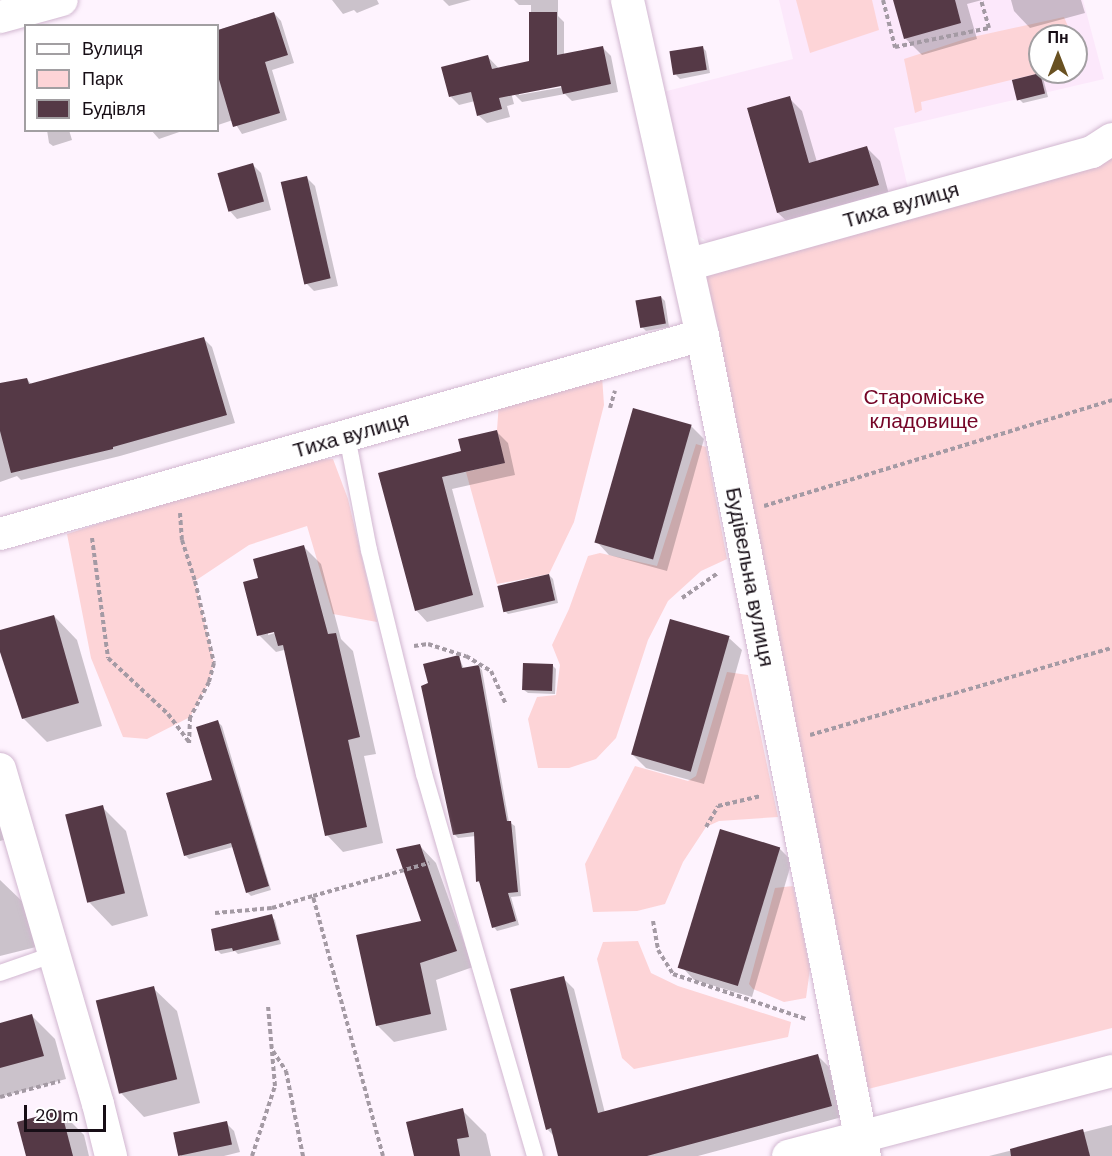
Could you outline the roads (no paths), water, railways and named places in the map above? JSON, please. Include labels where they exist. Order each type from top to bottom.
[{"type":"street","points":[[0,17],[62,0]]},
{"type":"street","name":"Будівельна вулиця","points":[[627,0],[702,335],[862,1146]]},
{"type":"street","name":"Тиха вулиця","points":[[687,265],[1092,152],[1112,139]]},
{"type":"street","name":"Тиха вулиця","points":[[0,534],[702,335]]},
{"type":"street","points":[[0,770],[90,1073],[111,1156]]},
{"type":"street","points":[[788,1156],[862,1146],[1112,1071]]},
{"type":"lane","points":[[347,436],[393,650],[448,858],[535,1156]]},
{"type":"lane","points":[[0,973],[55,954]]},
{"type":"park label","name":"Староміське кладовище","points":[[924,409]]}]
